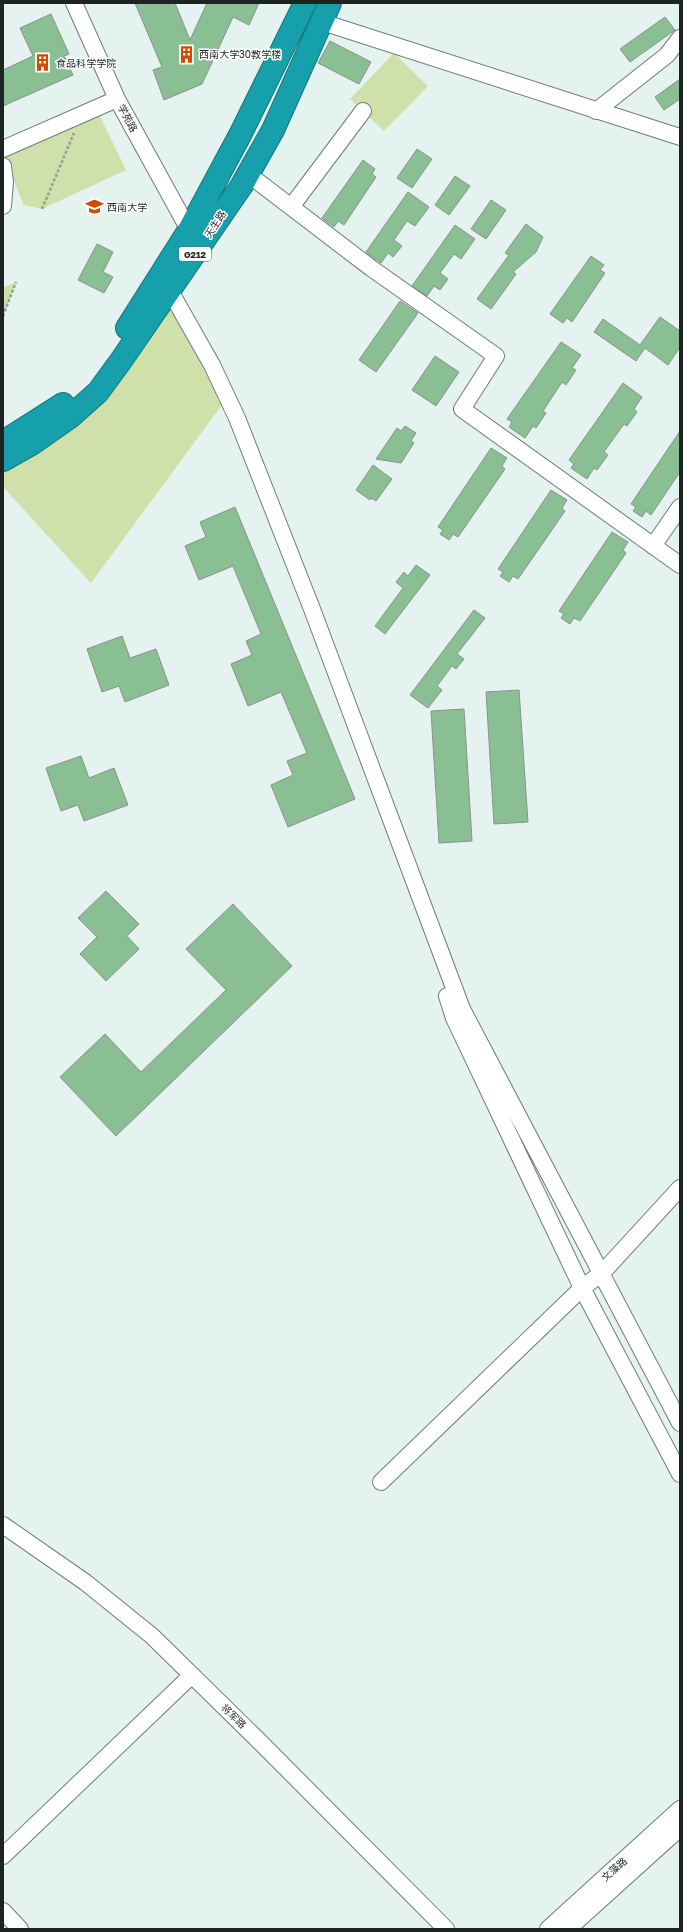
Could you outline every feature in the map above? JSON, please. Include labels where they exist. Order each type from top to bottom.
[{"type":"highway","name":"天生路","points":[[3,442],[61,405],[87,383],[109,356],[189,230],[240,135],[305,3]]},
{"type":"highway","name":"天生路","points":[[3,460],[33,443],[70,417],[98,392],[170,291],[248,174],[273,130],[326,12]]},
{"type":"street","name":"学苑路","points":[[74,3],[117,99],[189,230]]},
{"type":"street","points":[[326,12],[596,111],[680,137]]},
{"type":"street","points":[[596,111],[668,55],[680,38]]},
{"type":"street","points":[[3,149],[117,99]]},
{"type":"street","points":[[291,207],[363,112]]},
{"type":"street","points":[[3,166],[5,182],[3,206]]},
{"type":"street","points":[[248,174],[371,268],[496,356],[462,409],[680,565]]},
{"type":"street","points":[[170,291],[212,365],[237,418],[312,609],[462,1010],[680,1423]]},
{"type":"street","points":[[653,546],[680,507]]},
{"type":"street","points":[[401,850],[454,1018],[582,1288],[680,1474]]},
{"type":"street","points":[[381,1482],[582,1288],[602,1273],[680,1188]]},
{"type":"street","name":"将军路","points":[[3,1525],[85,1582],[152,1636],[446,1929]]},
{"type":"street","points":[[3,1856],[192,1675]]},
{"type":"street","name":"文藻路","points":[[548,1929],[680,1809]]},
{"type":"street","name":"文藻路","points":[[568,1929],[680,1828]]},
{"type":"street","points":[[3,1911],[20,1929]]},
{"type":"path","points":[[42,210],[82,114]]},
{"type":"path","points":[[3,316],[16,282]]},
{"type":"green space","points":[[394,53],[428,86],[384,131],[350,99]]},
{"type":"green space","points":[[96,108],[126,170],[42,209],[24,205],[3,155]]},
{"type":"green space","points":[[16,282],[3,316],[3,288]]},
{"type":"green space","points":[[170,291],[227,398],[91,583],[3,487],[3,460],[70,417]]},
{"type":"building","name":"西南大学30教学楼","points":[[135,3],[175,3],[190,40],[207,3],[259,3],[249,25],[233,17],[202,84],[164,100],[153,70],[162,67]]},
{"type":"building","name":"食品科学学院","points":[[51,14],[69,54],[64,56],[73,75],[3,106],[3,70],[33,56],[20,28]]},
{"type":"building","points":[[665,17],[675,30],[630,62],[620,49]]},
{"type":"building","points":[[330,41],[371,62],[359,84],[318,63]]},
{"type":"building","points":[[680,79],[680,99],[664,110],[655,97]]},
{"type":"building","points":[[417,149],[432,159],[412,188],[397,178]]},
{"type":"building","points":[[363,160],[375,169],[372,174],[376,177],[344,225],[338,221],[334,227],[322,218]]},
{"type":"building","points":[[455,176],[470,186],[449,215],[435,205]]},
{"type":"building","points":[[408,192],[429,207],[415,226],[407,221],[394,240],[402,246],[393,257],[388,253],[381,263],[366,252]]},
{"type":"building","points":[[491,200],[506,210],[486,239],[471,229]]},
{"type":"building","points":[[526,224],[543,237],[536,252],[513,272],[516,274],[491,309],[477,299],[509,255],[505,253]]},
{"type":"building","points":[[455,225],[475,239],[461,259],[454,254],[440,273],[448,279],[440,290],[434,286],[427,296],[412,286]]},
{"type":"building","points":[[97,244],[113,252],[103,272],[113,277],[104,293],[78,280]]},
{"type":"building","points":[[591,256],[604,265],[600,270],[605,273],[572,322],[567,318],[563,323],[550,314]]},
{"type":"building","points":[[400,301],[418,313],[376,372],[359,360]]},
{"type":"building","points":[[660,317],[680,331],[680,347],[668,365],[645,348],[636,361],[594,332],[603,319],[640,345]]},
{"type":"building","points":[[561,342],[581,355],[572,368],[576,370],[566,385],[562,382],[543,411],[546,413],[536,428],[533,426],[525,438],[509,427],[512,422],[507,419]]},
{"type":"building","points":[[435,356],[459,372],[436,406],[412,390]]},
{"type":"building","points":[[623,383],[642,397],[634,409],[637,412],[627,426],[624,424],[604,452],[608,455],[597,470],[594,468],[587,479],[571,468],[574,464],[569,460]]},
{"type":"building","points":[[405,426],[416,433],[411,441],[414,443],[401,463],[376,459],[397,428],[401,431]]},
{"type":"building","points":[[680,431],[680,472],[651,515],[646,511],[642,517],[633,511],[636,507],[631,504]]},
{"type":"building","points":[[491,448],[507,458],[502,466],[505,469],[458,537],[453,534],[449,540],[440,534],[443,530],[438,527]]},
{"type":"building","points":[[373,465],[392,479],[376,501],[371,498],[370,500],[356,490]]},
{"type":"building","points":[[551,490],[567,500],[562,508],[565,511],[518,579],[513,576],[509,582],[500,576],[503,572],[498,569]]},
{"type":"building","points":[[235,507],[355,799],[288,827],[271,785],[293,775],[287,761],[307,753],[281,692],[248,706],[231,664],[252,655],[246,641],[261,634],[233,566],[199,580],[185,546],[206,537],[200,522]]},
{"type":"building","points":[[612,532],[628,542],[623,550],[626,553],[580,621],[574,618],[570,624],[561,618],[564,614],[559,611]]},
{"type":"building","points":[[416,565],[430,575],[385,634],[375,626],[403,588],[396,582],[404,572],[408,576]]},
{"type":"building","points":[[474,610],[485,618],[457,654],[464,659],[456,669],[452,666],[437,686],[442,690],[428,708],[410,695]]},
{"type":"building","points":[[122,636],[130,658],[156,649],[169,685],[125,702],[119,686],[102,692],[87,649]]},
{"type":"building","points":[[519,690],[528,822],[494,824],[486,692]]},
{"type":"building","points":[[464,709],[472,841],[439,843],[431,711]]},
{"type":"building","points":[[81,756],[89,778],[114,768],[128,805],[84,821],[78,805],[61,811],[46,768]]},
{"type":"building","points":[[106,891],[139,924],[127,936],[139,949],[106,981],[80,954],[97,937],[78,918]]},
{"type":"building","points":[[233,904],[292,966],[116,1136],[60,1077],[105,1034],[141,1072],[226,990],[186,949]]},
{"type":"place","name":"西南大学30教学楼","points":[[186,54]]},
{"type":"place","name":"食品科学学院","points":[[43,63]]},
{"type":"place","name":"西南大学","points":[[94,207]]}]
